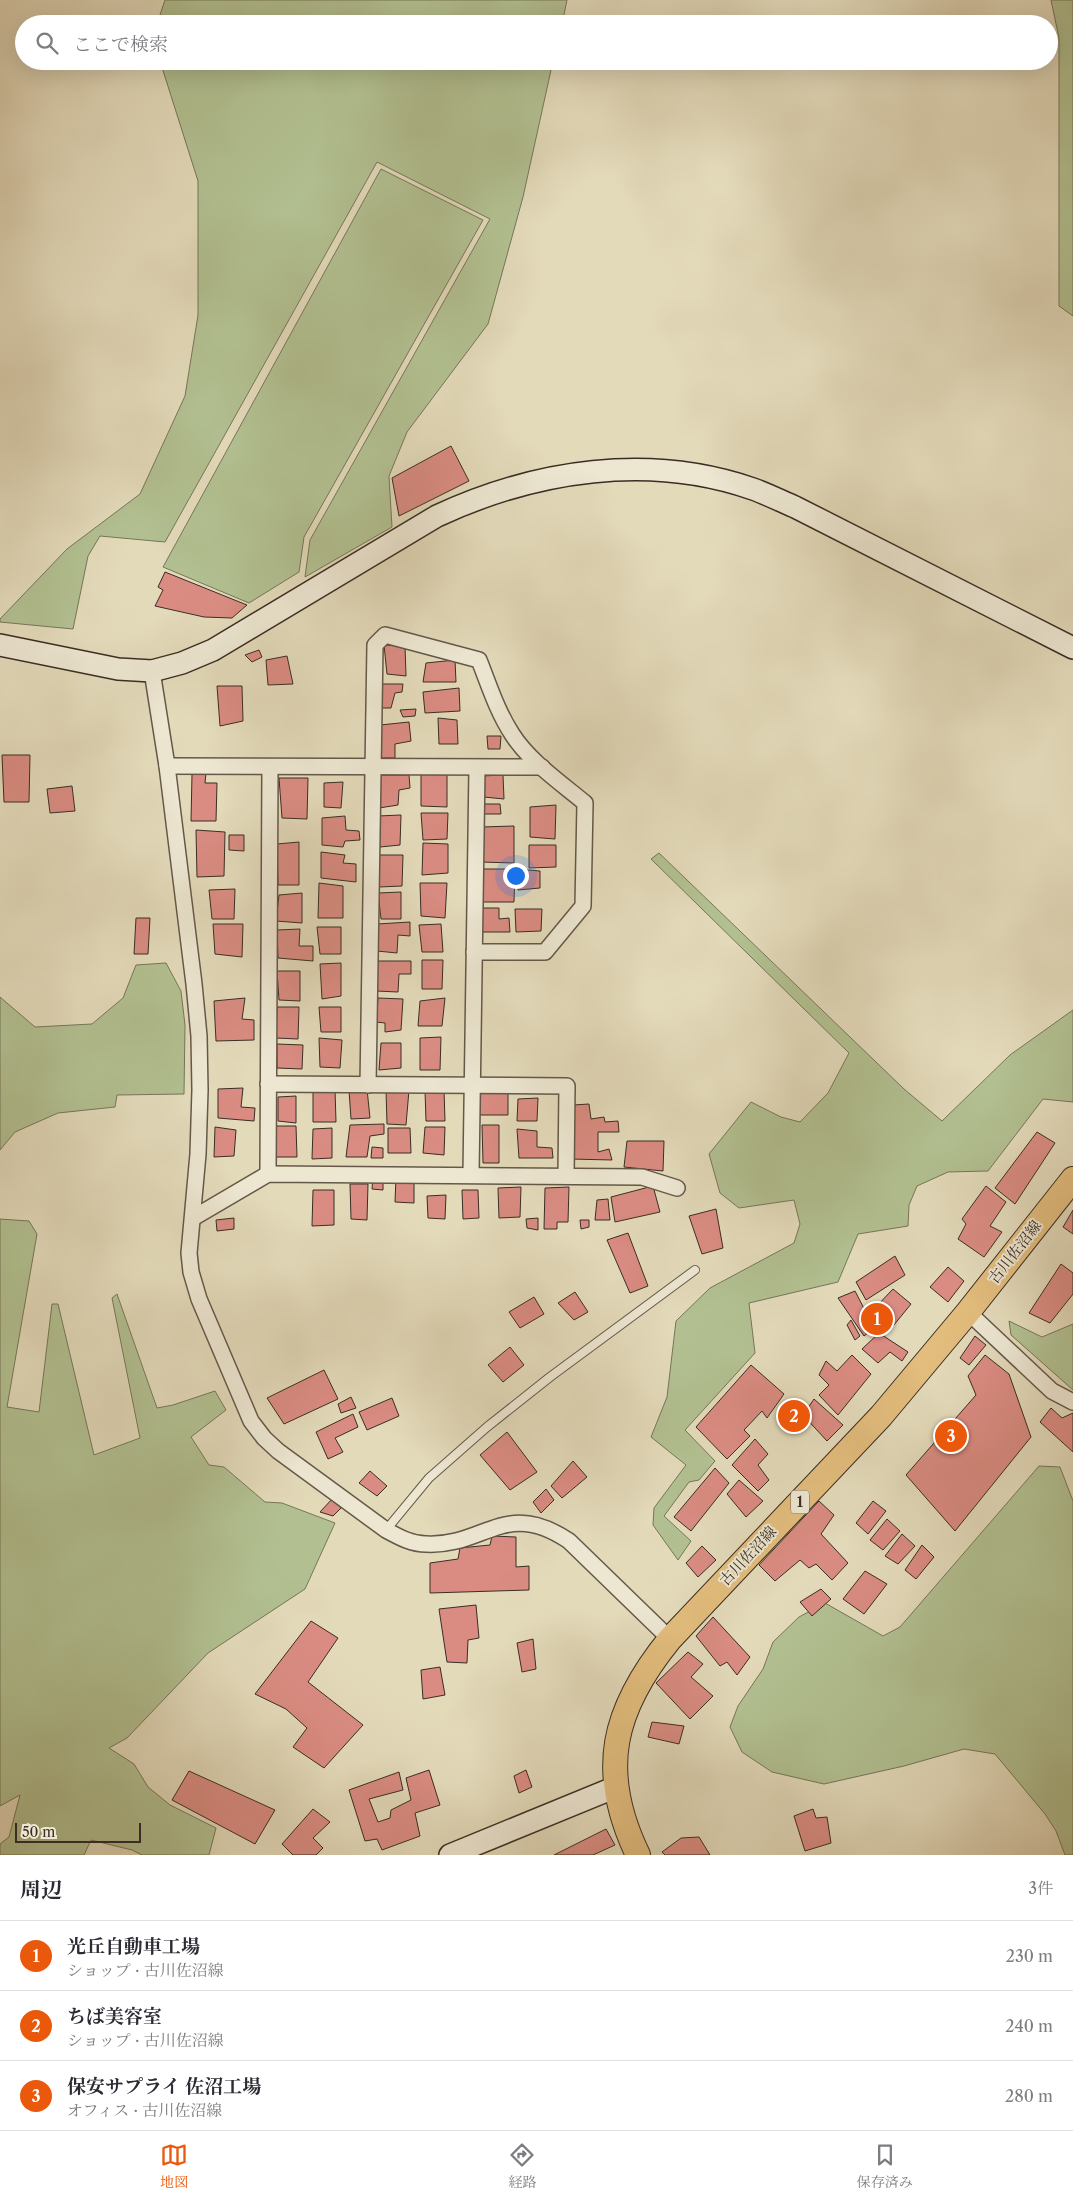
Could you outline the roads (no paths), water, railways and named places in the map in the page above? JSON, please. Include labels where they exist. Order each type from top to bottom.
[{"type":"main road","name":"古川佐沼線","points":[[638,1855],[621,1816],[616,1787],[616,1753],[621,1722],[634,1691],[653,1661],[670,1639],[881,1416],[968,1312],[1073,1179]]},
{"type":"street","points":[[0,645],[118,668],[152,671],[182,663],[213,650],[438,516],[464,504],[506,489],[568,474],[651,468],[683,472],[754,489],[795,507],[1073,648]]},
{"type":"street","points":[[368,1085],[375,645],[386,635],[479,660],[499,711],[513,736],[542,767],[585,803],[583,906],[545,952],[474,952]]},
{"type":"street","points":[[152,671],[167,766],[199,1036],[200,1090],[193,1218],[189,1253],[191,1272],[198,1300],[251,1421],[264,1438],[278,1451],[386,1530],[405,1541],[425,1544],[445,1543],[496,1526],[515,1523],[537,1525],[554,1531],[570,1541],[670,1639]]},
{"type":"street","points":[[167,766],[542,767]]},
{"type":"street","points":[[268,1174],[270,767]]},
{"type":"street","points":[[471,1174],[477,768]]},
{"type":"street","points":[[268,1084],[567,1086],[566,1176]]},
{"type":"street","points":[[193,1218],[268,1174],[471,1174],[642,1178],[677,1188]]},
{"type":"street","points":[[968,1312],[1052,1391],[1073,1402]]},
{"type":"street","points":[[450,1855],[616,1787]]},
{"type":"lane","points":[[386,1530],[429,1478],[487,1427],[550,1377],[695,1270]]},
{"type":"place","name":"光丘自動車工場","points":[[877,1319]]},
{"type":"place","name":"ちば美容室","points":[[794,1416]]},
{"type":"place","name":"保安サプライ 佐沼工場","points":[[951,1436]]}]
